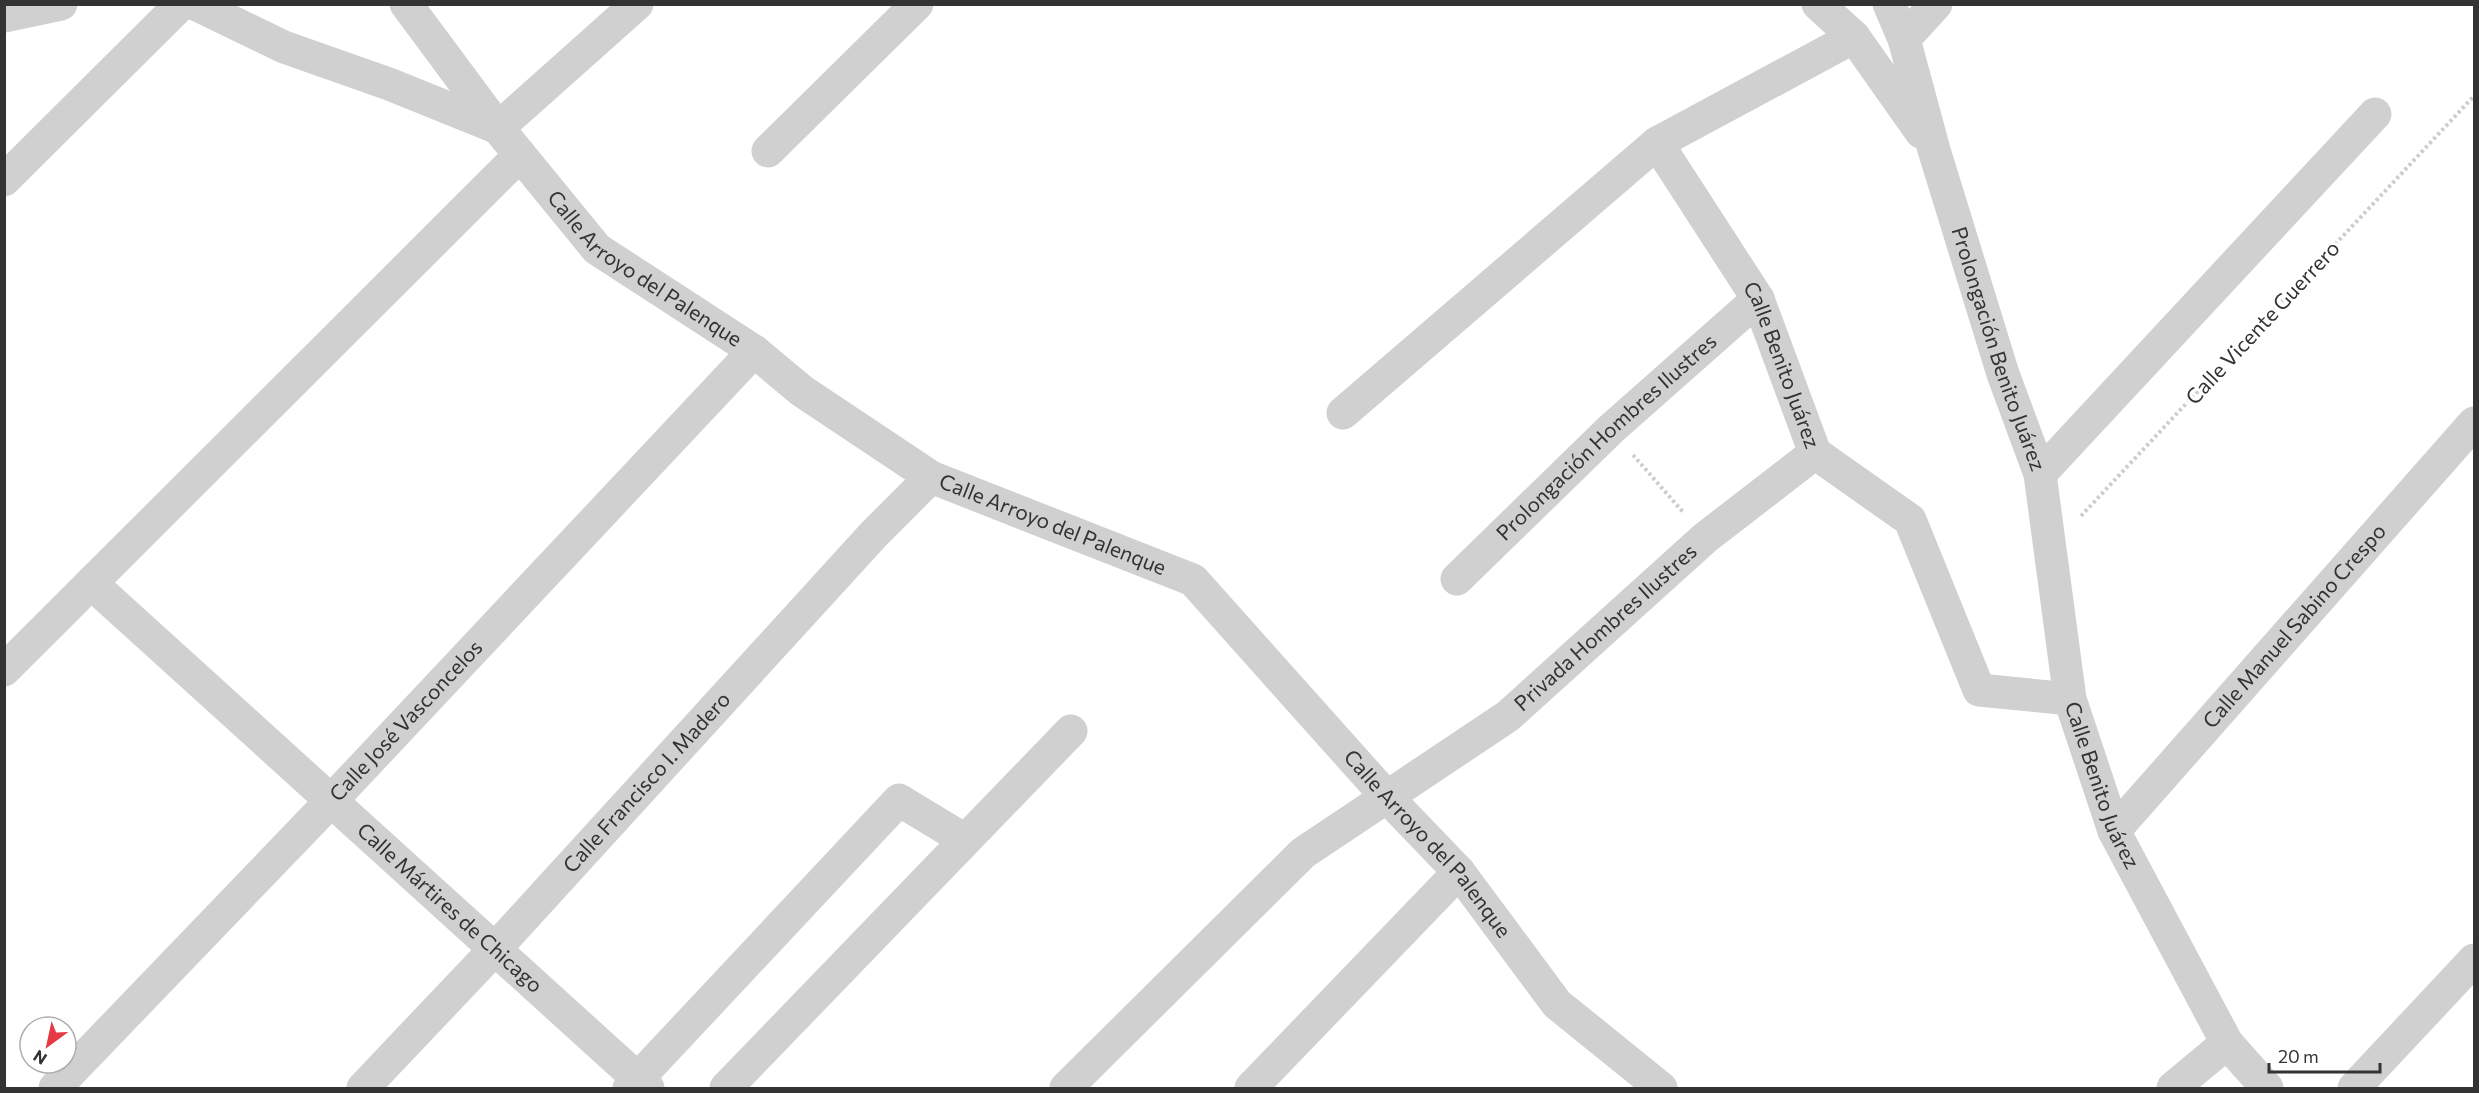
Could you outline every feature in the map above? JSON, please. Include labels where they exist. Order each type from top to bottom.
[{"type":"street","points":[[4,16],[61,4]]},
{"type":"street","points":[[4,180],[181,4]]},
{"type":"street","points":[[195,4],[284,47],[389,84],[498,128],[637,4]]},
{"type":"street","name":"Calle Arroyo del Palenque","points":[[406,4],[498,128],[597,249],[754,351],[802,391],[931,477],[1193,580],[1386,796],[1459,872],[1557,1004],[1661,1089]]},
{"type":"street","points":[[768,152],[917,4]]},
{"type":"street","points":[[1818,4],[1854,38],[1934,150]]},
{"type":"street","name":"Prolongación Benito Juárez","points":[[1889,4],[1904,39],[1934,150],[2003,374],[2040,474],[2070,699]]},
{"type":"street","points":[[1904,39],[1936,4]]},
{"type":"street","points":[[1343,413],[1657,143],[1854,38]]},
{"type":"street","points":[[2040,474],[2375,114]]},
{"type":"street","name":"Calle Benito Juárez","points":[[1657,143],[1758,299],[1815,453],[1910,520],[1979,690],[2070,699],[2114,831],[2227,1043],[2267,1089]]},
{"type":"street","points":[[4,670],[520,154]]},
{"type":"street","name":"Prolongación Hombres Ilustres","points":[[1457,579],[1611,429],[1758,299]]},
{"type":"street","name":"Calle José Vasconcelos","points":[[55,1089],[331,801],[754,351]]},
{"type":"street","name":"Calle Manuel Sabino Crespo","points":[[2114,831],[2475,423]]},
{"type":"street","points":[[1705,538],[1815,453]]},
{"type":"street","name":"Calle Francisco I. Madero","points":[[363,1089],[495,950],[874,534],[931,477]]},
{"type":"street","name":"Privada Hombres Ilustres","points":[[1066,1089],[1304,853],[1508,716],[1705,538]]},
{"type":"street","name":"Calle Mártires de Chicago","points":[[91,583],[495,950],[638,1086]]},
{"type":"street","points":[[726,1089],[1071,731]]},
{"type":"street","points":[[638,1086],[899,800],[965,840]]},
{"type":"street","points":[[1251,1089],[1459,872]]},
{"type":"street","points":[[2354,1089],[2475,960]]},
{"type":"street","points":[[2173,1089],[2227,1043]]},
{"type":"path","name":"Calle Vicente Guerrero","points":[[2051,549],[2475,96]]},
{"type":"path","name":"Privada Hombres Ilustres","points":[[1611,429],[1705,538]]}]
